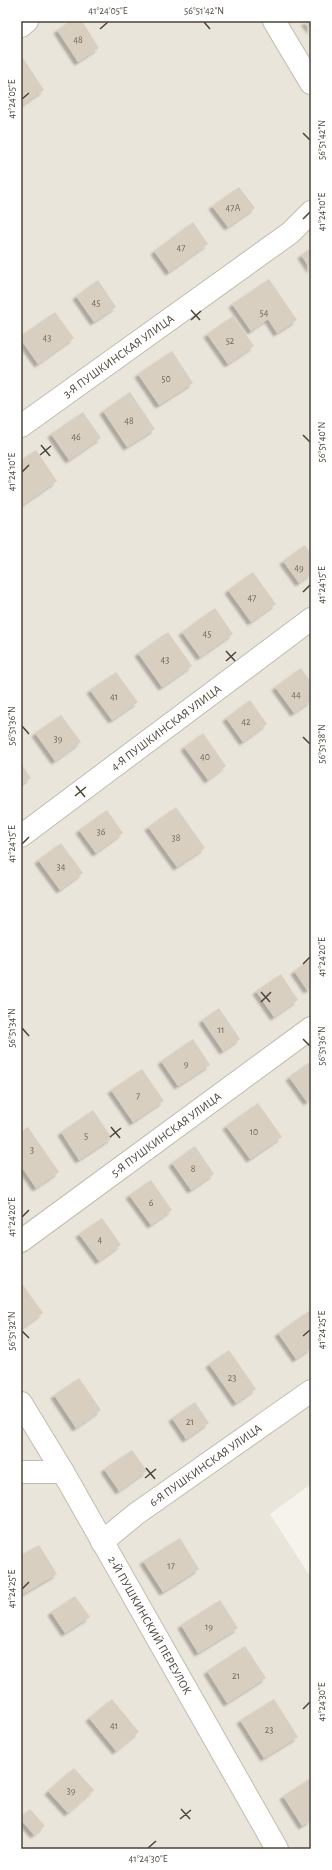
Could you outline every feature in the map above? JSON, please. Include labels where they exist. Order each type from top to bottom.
[{"type":"street","points":[[21,26],[27,21]]},
{"type":"street","points":[[274,21],[311,83]]},
{"type":"street","name":"3-Я ПУШКИНСКАЯ УЛИЦА","points":[[21,426],[290,233],[311,212]]},
{"type":"street","name":"4-Я ПУШКИНСКАЯ УЛИЦА","points":[[21,836],[311,619]]},
{"type":"street","name":"5-Я ПУШКИНСКАЯ УЛИЦА","points":[[21,1241],[311,1028]]},
{"type":"street","name":"6-Я ПУШКИНСКАЯ УЛИЦА","points":[[102,1542],[136,1514],[311,1391]]},
{"type":"street","name":"2-Й ПУШКИНСКИЙ ПЕРЕУЛОК","points":[[21,1404],[63,1472],[277,1849]]},
{"type":"street","points":[[21,1472],[63,1472]]},
{"type":"shaded area","points":[[21,21],[311,21],[311,1484],[270,1514],[311,1578],[311,1849],[21,1849]]},
{"type":"building","points":[[70,21],[82,21],[99,48],[78,62],[57,30]]},
{"type":"building","points":[[304,21],[311,21],[311,31]]},
{"type":"building","points":[[23,58],[44,90],[21,106],[21,59]]},
{"type":"building","points":[[239,187],[255,208],[228,227],[212,206]]},
{"type":"building","points":[[193,222],[208,244],[169,272],[154,251]]},
{"type":"building","points":[[311,248],[311,270],[301,255]]},
{"type":"building","points":[[269,279],[297,320],[277,333],[268,319],[251,331],[232,304]]},
{"type":"building","points":[[98,280],[116,307],[94,322],[76,296]]},
{"type":"building","points":[[55,312],[74,338],[38,364],[21,340],[21,336]]},
{"type":"building","points":[[233,316],[254,346],[228,364],[207,334]]},
{"type":"building","points":[[172,351],[193,383],[159,405],[138,374]]},
{"type":"building","points":[[130,392],[155,429],[127,447],[103,411]]},
{"type":"building","points":[[83,412],[101,438],[69,460],[51,434]]},
{"type":"building","points":[[36,450],[57,481],[21,506],[21,460]]},
{"type":"building","points":[[305,545],[311,554],[311,574],[299,583],[283,561]]},
{"type":"building","points":[[253,572],[276,604],[251,622],[228,590]]},
{"type":"building","points":[[215,608],[233,634],[200,657],[182,632]]},
{"type":"building","points":[[168,632],[192,666],[162,687],[138,653]]},
{"type":"building","points":[[301,668],[311,682],[311,701],[294,713],[275,687]]},
{"type":"building","points":[[116,672],[138,702],[112,720],[90,690]]},
{"type":"building","points":[[250,700],[267,724],[243,742],[226,718]]},
{"type":"building","points":[[61,715],[81,742],[55,761],[35,733]]},
{"type":"building","points":[[203,733],[226,766],[208,780],[184,747]]},
{"type":"building","points":[[21,764],[31,778],[21,785]]},
{"type":"building","points":[[176,807],[205,848],[177,867],[148,827]]},
{"type":"building","points":[[107,810],[123,833],[96,853],[79,830]]},
{"type":"building","points":[[61,843],[83,873],[60,890],[38,860]]},
{"type":"building","points":[[311,959],[311,988],[307,990],[294,971]]},
{"type":"building","points":[[281,974],[298,1000],[274,1017],[256,991]]},
{"type":"building","points":[[219,1008],[240,1039],[223,1051],[202,1020]]},
{"type":"building","points":[[193,1039],[210,1065],[178,1086],[161,1061]]},
{"type":"building","points":[[311,1061],[311,1099],[307,1102],[289,1077]]},
{"type":"building","points":[[142,1069],[164,1101],[133,1122],[111,1090]]},
{"type":"building","points":[[258,1103],[282,1137],[250,1159],[226,1126]]},
{"type":"building","points":[[93,1110],[112,1138],[79,1160],[61,1132]]},
{"type":"building","points":[[28,1127],[59,1172],[36,1188],[21,1166],[21,1132]]},
{"type":"building","points":[[195,1146],[214,1174],[191,1190],[172,1163]]},
{"type":"building","points":[[151,1180],[172,1210],[151,1225],[129,1195]]},
{"type":"building","points":[[102,1218],[121,1245],[99,1261],[79,1234]]},
{"type":"building","points":[[21,1282],[43,1313],[21,1329]]},
{"type":"building","points":[[309,1311],[311,1315],[311,1348],[296,1359],[278,1333]]},
{"type":"building","points":[[229,1350],[256,1389],[236,1403],[209,1364]]},
{"type":"building","points":[[79,1378],[101,1410],[76,1428],[54,1395]]},
{"type":"building","points":[[195,1402],[209,1423],[186,1439],[172,1418]]},
{"type":"building","points":[[132,1450],[147,1471],[119,1491],[104,1469]]},
{"type":"building","points":[[180,1538],[199,1569],[163,1592],[143,1561]]},
{"type":"building","points":[[39,1545],[57,1574],[23,1594],[21,1590],[21,1555]]},
{"type":"building","points":[[75,1596],[90,1617],[65,1633],[51,1612]]},
{"type":"building","points":[[220,1600],[238,1628],[198,1653],[181,1625]]},
{"type":"building","points":[[245,1646],[266,1678],[227,1703],[207,1671]]},
{"type":"building","points":[[112,1699],[139,1732],[116,1751],[89,1718]]},
{"type":"building","points":[[274,1699],[298,1737],[264,1758],[240,1720]]},
{"type":"building","points":[[74,1768],[94,1790],[68,1813],[48,1791]]},
{"type":"building","points":[[311,1778],[311,1820],[302,1826],[283,1796]]},
{"type":"building","points":[[30,1809],[45,1826],[34,1835],[21,1820],[21,1817]]}]
